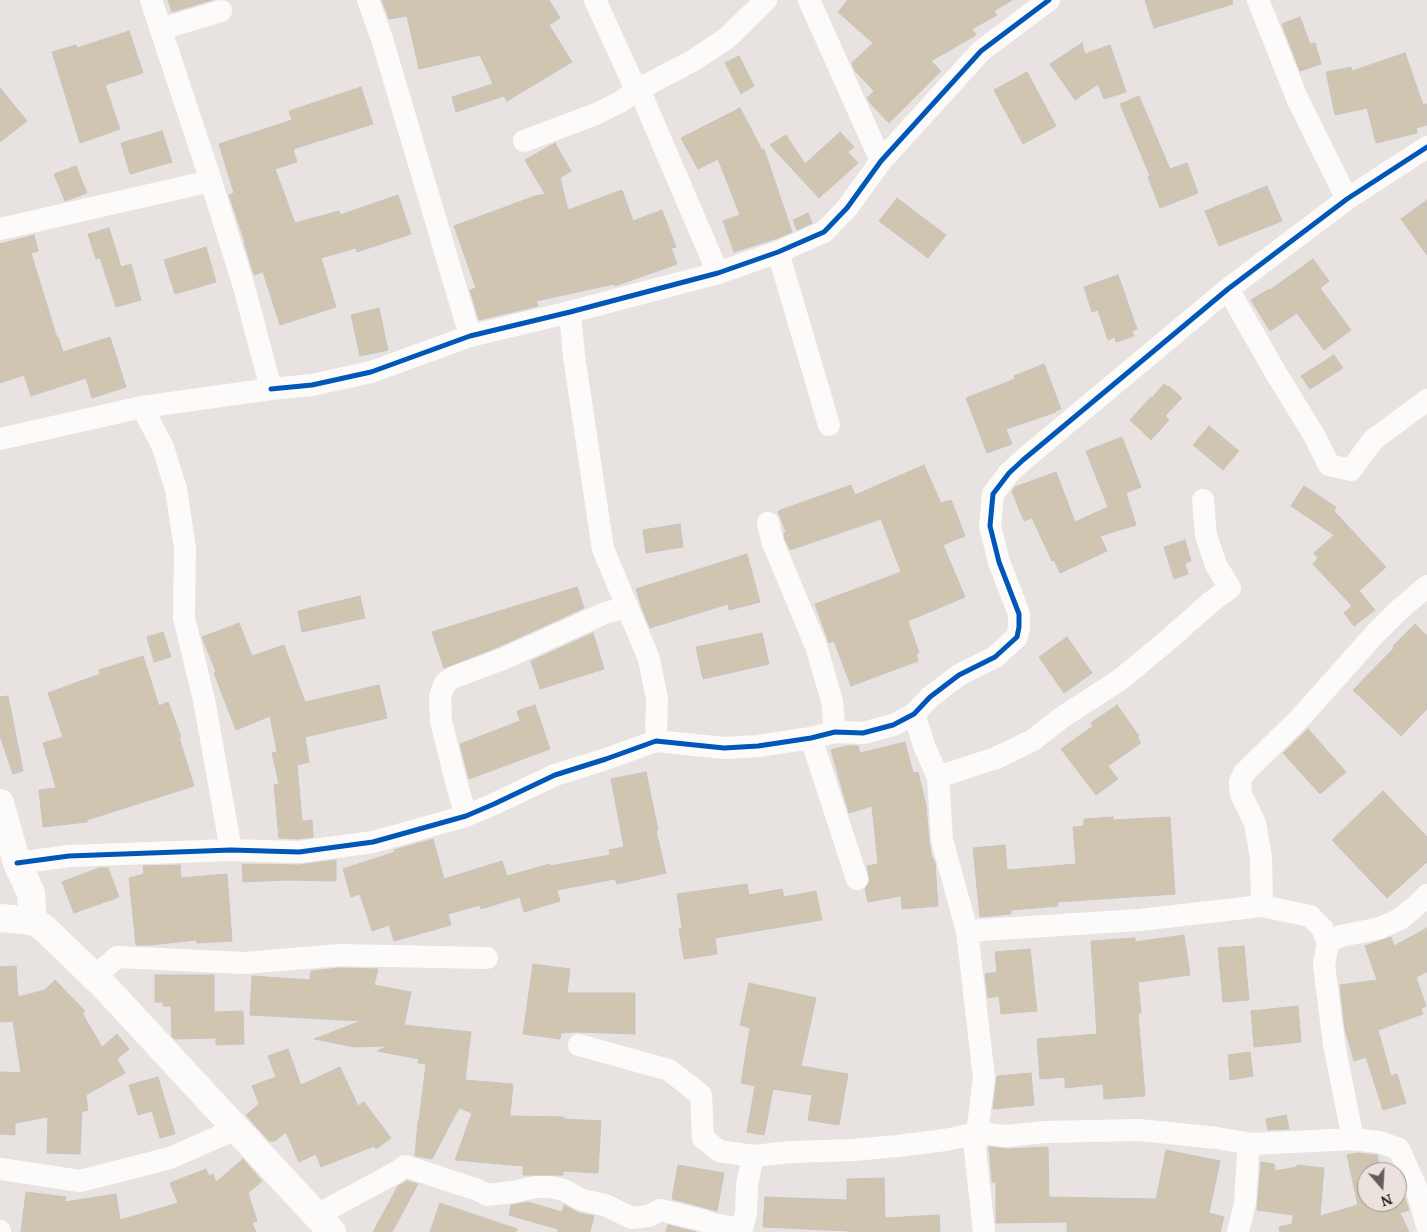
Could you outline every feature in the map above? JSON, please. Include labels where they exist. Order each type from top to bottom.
[{"type":"street","points":[[151,0],[244,287],[271,389]]},
{"type":"street","points":[[368,0],[382,39],[470,336]]},
{"type":"street","points":[[595,0],[633,84],[639,89],[718,273]]},
{"type":"street","points":[[524,141],[596,114],[694,60],[727,38],[766,0]]},
{"type":"street","points":[[809,0],[881,161]]},
{"type":"street","points":[[0,438],[142,407],[312,385],[371,372],[470,336],[718,273],[778,252],[824,232],[847,208],[881,161],[981,51],[1049,0]]},
{"type":"street","points":[[1258,0],[1297,98],[1347,199]]},
{"type":"street","points":[[161,29],[221,11]]},
{"type":"street","points":[[17,863],[69,856],[231,850],[299,852],[373,842],[466,816],[556,775],[656,741],[724,748],[758,746],[811,738],[835,732],[864,733],[893,725],[914,714],[930,697],[959,674],[995,657],[1017,637],[1018,614],[999,562],[990,526],[993,494],[1009,473],[1022,460],[1228,289],[1347,199],[1427,146]]},
{"type":"street","points":[[0,229],[211,181]]},
{"type":"street","points":[[778,252],[828,425]]},
{"type":"street","points":[[1228,289],[1314,435],[1329,465],[1351,470],[1373,440],[1427,400]]},
{"type":"street","points":[[570,312],[574,356],[603,549],[649,659],[657,698],[656,741]]},
{"type":"street","points":[[142,407],[164,447],[168,468],[176,489],[185,548],[184,618],[204,700],[231,850]]},
{"type":"street","points":[[938,777],[996,758],[1033,740],[1062,718],[1121,679],[1230,588],[1216,565],[1206,535],[1203,500]]},
{"type":"street","points":[[768,523],[773,543],[816,646],[832,701],[835,732]]},
{"type":"street","points":[[1262,906],[1261,858],[1255,823],[1241,794],[1240,782],[1244,773],[1301,717],[1374,635],[1427,586]]},
{"type":"street","points":[[466,816],[441,721],[440,697],[445,683],[452,678],[503,659],[605,613],[627,607]]},
{"type":"street","points":[[914,714],[925,748],[938,777],[942,840],[967,931],[984,1078],[976,1150],[984,1232]]},
{"type":"street","points":[[811,738],[857,879]]},
{"type":"street","points":[[0,803],[17,863],[31,893],[33,921]]},
{"type":"street","points":[[1328,942],[1341,936],[1380,928],[1400,919],[1417,906],[1427,895]]},
{"type":"street","points":[[967,931],[1139,920],[1262,906],[1310,916],[1322,928],[1328,942],[1324,965],[1334,1044],[1354,1139]]},
{"type":"street","points":[[0,918],[33,921],[44,928],[94,977],[325,1224],[405,1166],[478,1190],[487,1195],[536,1187],[550,1187],[564,1190],[582,1200],[605,1205],[632,1218],[649,1216],[660,1210],[741,1230],[746,1213],[747,1185],[753,1156]]},
{"type":"street","points":[[94,977],[116,957],[245,963],[339,955],[486,958]]},
{"type":"street","points":[[579,1045],[669,1070],[701,1095],[703,1138],[718,1151],[753,1156],[792,1152],[854,1150],[945,1140],[978,1133],[1007,1136],[1044,1132],[1140,1130],[1252,1144],[1354,1139],[1379,1142],[1399,1148],[1416,1187],[1427,1226]]},
{"type":"street","points":[[0,1169],[80,1181],[170,1158],[236,1129]]},
{"type":"street","points":[[1238,1232],[1245,1203],[1248,1155],[1252,1144]]},
{"type":"building","points":[[168,0],[212,0],[172,12]]},
{"type":"building","points":[[382,0],[549,0],[560,18],[549,25],[572,62],[507,101],[504,96],[456,112],[452,97],[493,84],[480,55],[419,69],[407,16],[389,19]]},
{"type":"building","points":[[848,0],[1012,0],[994,11],[997,15],[972,29],[976,35],[931,61],[941,71],[889,123],[870,103],[867,98],[874,91],[855,71],[852,63],[873,43],[838,12]]},
{"type":"building","points":[[1145,0],[1232,0],[1233,4],[1154,28]]},
{"type":"building","points":[[1300,17],[1310,44],[1315,43],[1321,64],[1300,71],[1282,24]]},
{"type":"building","points":[[129,31],[143,73],[105,85],[120,129],[80,143],[52,52],[76,45],[77,48]]},
{"type":"building","points":[[1082,43],[1085,54],[1110,45],[1126,92],[1104,99],[1098,84],[1075,100],[1050,64]]},
{"type":"building","points":[[1405,53],[1423,105],[1427,104],[1427,125],[1416,128],[1417,133],[1376,143],[1367,108],[1335,115],[1326,72],[1351,67],[1352,71]]},
{"type":"building","points":[[739,56],[754,86],[741,94],[725,63]]},
{"type":"building","points":[[1027,72],[1056,126],[1023,144],[994,90]]},
{"type":"building","points":[[361,87],[373,124],[293,149],[297,162],[275,169],[295,223],[339,211],[340,215],[398,195],[411,234],[357,252],[356,248],[321,258],[336,307],[280,325],[263,272],[254,275],[229,195],[234,193],[219,144],[292,120],[289,111]]},
{"type":"building","points":[[0,88],[27,121],[0,142]]},
{"type":"building","points":[[1139,96],[1170,169],[1187,163],[1198,193],[1160,208],[1148,177],[1150,176],[1120,104]]},
{"type":"building","points":[[740,108],[762,150],[764,149],[792,232],[734,252],[723,221],[740,215],[718,159],[698,169],[681,138]]},
{"type":"building","points":[[162,131],[172,162],[130,174],[121,143]]},
{"type":"building","points":[[840,132],[854,147],[848,152],[858,163],[819,198],[770,145],[786,135],[805,164]]},
{"type":"building","points":[[555,143],[571,171],[560,178],[568,210],[622,190],[633,221],[662,210],[676,247],[671,248],[677,264],[615,286],[614,284],[536,301],[538,306],[479,320],[470,290],[476,288],[454,226],[545,194],[525,160]]},
{"type":"building","points":[[76,166],[87,193],[65,201],[54,174]]},
{"type":"building","points":[[1267,186],[1282,221],[1219,246],[1205,211]]},
{"type":"building","points":[[897,198],[946,235],[928,258],[879,221]]},
{"type":"building","points":[[1427,200],[1427,255],[1401,219]]},
{"type":"building","points":[[808,213],[812,223],[797,230],[793,220]]},
{"type":"building","points":[[109,228],[121,267],[131,264],[141,300],[116,307],[100,258],[96,259],[88,234]]},
{"type":"building","points":[[34,235],[38,251],[31,253],[63,352],[110,337],[126,387],[92,398],[86,378],[31,396],[24,375],[0,383],[0,244]]},
{"type":"building","points":[[206,247],[216,282],[175,294],[164,260]]},
{"type":"building","points":[[1313,259],[1329,281],[1320,288],[1351,330],[1324,350],[1297,313],[1270,331],[1251,300],[1270,290]]},
{"type":"building","points":[[1118,275],[1137,329],[1132,331],[1134,336],[1116,342],[1115,337],[1108,340],[1098,310],[1092,312],[1084,287]]},
{"type":"building","points":[[379,308],[388,350],[360,356],[351,315]]},
{"type":"building","points":[[1334,355],[1343,368],[1310,389],[1301,376]]},
{"type":"building","points":[[1044,364],[1061,409],[1006,429],[1012,444],[987,453],[966,398],[1015,379],[1014,376]]},
{"type":"building","points":[[1164,384],[1182,398],[1165,416],[1169,420],[1151,440],[1130,420]]},
{"type":"building","points":[[1209,426],[1239,451],[1223,470],[1193,445]]},
{"type":"building","points":[[1122,437],[1141,487],[1126,493],[1136,525],[1100,536],[1107,551],[1060,573],[1054,560],[1052,561],[1032,518],[1024,521],[1012,491],[1015,487],[1056,472],[1075,522],[1108,507],[1086,451]]},
{"type":"building","points":[[924,465],[941,503],[951,500],[965,536],[943,545],[965,597],[908,621],[919,653],[916,654],[918,661],[851,686],[834,641],[829,643],[815,604],[901,572],[881,519],[790,550],[785,539],[784,533],[786,532],[778,511],[851,485],[855,495]]},
{"type":"building","points":[[1304,486],[1336,507],[1334,511],[1386,567],[1359,591],[1375,610],[1354,626],[1344,613],[1352,606],[1313,564],[1318,558],[1314,553],[1334,535],[1291,506]]},
{"type":"building","points":[[680,524],[683,547],[646,553],[643,530]]},
{"type":"building","points":[[1185,540],[1191,561],[1185,563],[1188,574],[1174,579],[1164,547]]},
{"type":"building","points":[[747,554],[760,602],[729,610],[728,604],[650,628],[636,589]]},
{"type":"building","points":[[577,587],[584,608],[498,647],[444,668],[432,632]]},
{"type":"building","points":[[360,596],[365,618],[302,632],[298,611]]},
{"type":"building","points":[[239,623],[252,656],[284,645],[305,702],[379,685],[387,718],[305,737],[309,762],[297,765],[302,821],[312,820],[313,837],[298,839],[279,838],[274,785],[279,784],[272,753],[277,752],[270,716],[236,730],[214,673],[216,672],[202,637]]},
{"type":"building","points":[[1415,624],[1427,636],[1427,709],[1401,736],[1353,690]]},
{"type":"building","points":[[163,632],[171,657],[154,662],[147,637]]},
{"type":"building","points":[[593,633],[604,669],[540,689],[531,661]]},
{"type":"building","points":[[762,633],[769,664],[703,679],[696,647]]},
{"type":"building","points":[[1067,637],[1092,673],[1064,693],[1039,657]]},
{"type":"building","points":[[143,656],[159,706],[168,702],[181,737],[179,737],[194,786],[87,820],[87,822],[43,827],[39,790],[56,788],[43,743],[63,737],[48,693],[100,674],[99,670]]},
{"type":"building","points":[[8,696],[23,771],[13,774],[0,736],[0,697]]},
{"type":"building","points":[[535,705],[550,749],[469,779],[460,744],[520,721],[517,711]]},
{"type":"building","points":[[1117,705],[1139,736],[1137,737],[1141,743],[1108,766],[1118,779],[1096,795],[1061,749],[1093,726],[1091,723]]},
{"type":"building","points":[[1308,729],[1346,772],[1320,794],[1283,753]]},
{"type":"building","points":[[905,742],[913,773],[918,772],[926,805],[929,841],[932,858],[935,863],[938,906],[902,909],[901,896],[868,902],[865,889],[870,881],[867,866],[878,864],[872,806],[849,813],[831,750],[847,746],[858,746],[860,753]]},
{"type":"building","points":[[646,772],[658,830],[656,831],[666,873],[617,884],[615,879],[557,890],[560,901],[524,912],[520,897],[481,909],[480,905],[448,914],[451,925],[394,941],[389,925],[372,931],[360,894],[351,897],[343,869],[395,852],[394,850],[433,839],[444,879],[502,861],[507,876],[550,864],[550,866],[610,855],[609,850],[624,847],[611,779]]},
{"type":"building","points":[[1383,791],[1427,837],[1427,862],[1387,898],[1332,840]]},
{"type":"building","points":[[1113,817],[1113,820],[1170,817],[1175,894],[1057,902],[1058,906],[1011,910],[1011,914],[980,917],[973,848],[1005,845],[1007,870],[1076,864],[1073,827],[1084,826],[1084,819]]},
{"type":"building","points":[[336,860],[336,881],[286,880],[243,882],[242,864],[299,865]]},
{"type":"building","points":[[180,865],[181,878],[227,874],[232,941],[197,943],[197,940],[136,945],[129,878],[144,874],[143,866]]},
{"type":"building","points":[[99,868],[108,868],[119,897],[74,913],[62,882]]},
{"type":"building","points":[[747,884],[749,895],[782,889],[784,897],[816,891],[822,920],[715,938],[717,954],[684,959],[679,929],[682,928],[677,894]]},
{"type":"building","points":[[1427,928],[1427,972],[1416,977],[1426,1006],[1421,1008],[1423,1014],[1378,1030],[1391,1076],[1397,1074],[1406,1103],[1383,1110],[1366,1057],[1354,1061],[1345,1029],[1340,985],[1377,980],[1365,946],[1391,937],[1394,946]]},
{"type":"building","points":[[1184,935],[1190,975],[1138,982],[1141,1013],[1138,1014],[1145,1096],[1104,1099],[1103,1084],[1065,1088],[1065,1077],[1040,1079],[1037,1039],[1097,1034],[1091,941],[1135,938],[1135,942]]},
{"type":"building","points":[[1244,946],[1249,1000],[1223,1002],[1218,948]]},
{"type":"building","points":[[1030,949],[1037,1011],[1001,1014],[999,996],[988,998],[985,974],[997,972],[995,952]]},
{"type":"building","points":[[533,964],[570,969],[567,993],[635,993],[635,1034],[561,1033],[560,1039],[523,1034]]},
{"type":"building","points":[[16,966],[18,997],[45,990],[55,980],[85,1011],[82,1013],[102,1047],[117,1034],[129,1049],[117,1059],[125,1073],[86,1095],[88,1110],[82,1112],[80,1154],[47,1153],[48,1117],[15,1123],[15,1135],[0,1134],[0,1072],[21,1073],[13,1021],[0,1022],[0,967]]},
{"type":"building","points":[[339,968],[378,969],[374,985],[411,992],[404,1025],[471,1032],[465,1080],[513,1084],[510,1116],[564,1117],[564,1119],[601,1121],[598,1173],[563,1171],[563,1175],[523,1175],[523,1166],[455,1160],[472,1113],[459,1108],[432,1159],[415,1156],[426,1064],[418,1063],[419,1059],[377,1051],[387,1046],[355,1047],[314,1039],[361,1021],[250,1015],[252,976],[310,980],[311,971]]},
{"type":"building","points":[[155,975],[214,975],[214,1012],[243,1011],[244,1044],[216,1045],[216,1038],[175,1039],[172,1037],[171,1006],[163,1006],[163,1002],[155,1002]]},
{"type":"building","points":[[749,983],[816,998],[801,1066],[848,1074],[839,1125],[808,1120],[812,1095],[773,1089],[764,1135],[747,1132],[755,1086],[741,1083],[750,1028],[740,1025]]},
{"type":"building","points":[[1298,1006],[1301,1042],[1254,1047],[1251,1011]]},
{"type":"building","points":[[288,1049],[301,1085],[340,1067],[358,1106],[364,1102],[391,1138],[376,1149],[374,1146],[321,1167],[316,1154],[299,1162],[286,1132],[275,1141],[269,1141],[246,1115],[259,1104],[252,1086],[276,1077],[268,1056]]},
{"type":"building","points":[[1250,1052],[1253,1076],[1230,1080],[1228,1055]]},
{"type":"building","points":[[1031,1073],[1034,1105],[993,1109],[997,1076]]},
{"type":"building","points":[[158,1077],[175,1134],[160,1138],[152,1111],[138,1115],[129,1085]]},
{"type":"building","points":[[1286,1115],[1289,1129],[1268,1130],[1266,1119]]},
{"type":"building","points":[[989,1147],[1008,1149],[1048,1147],[1049,1197],[1156,1199],[1166,1150],[1220,1161],[1209,1213],[1224,1217],[1220,1232],[1067,1232],[1067,1222],[996,1223],[996,1182],[992,1182]]},
{"type":"building","points":[[1357,1153],[1377,1155],[1379,1162],[1357,1162],[1357,1200],[1347,1155]]},
{"type":"building","points":[[243,1159],[262,1181],[248,1193],[257,1221],[252,1223],[256,1232],[21,1232],[26,1192],[66,1197],[65,1202],[116,1194],[120,1220],[178,1203],[170,1183],[206,1169],[209,1176],[213,1174],[216,1182]]},
{"type":"building","points":[[1261,1162],[1274,1164],[1275,1171],[1297,1167],[1297,1165],[1324,1168],[1320,1216],[1357,1205],[1357,1212],[1403,1212],[1400,1213],[1409,1232],[1280,1232],[1279,1227],[1292,1224],[1293,1215],[1257,1210]]},
{"type":"building","points":[[678,1165],[724,1173],[717,1211],[672,1199]]},
{"type":"building","points":[[884,1178],[885,1218],[939,1215],[940,1232],[848,1232],[763,1227],[765,1197],[847,1200],[847,1179]]},
{"type":"building","points":[[407,1181],[418,1184],[392,1232],[373,1232],[398,1186]]},
{"type":"building","points":[[528,1202],[562,1212],[564,1205],[579,1213],[594,1216],[590,1232],[558,1232],[558,1229],[509,1215],[511,1205]]},
{"type":"building","points":[[440,1203],[517,1229],[516,1232],[430,1232]]},
{"type":"building","points":[[668,1225],[696,1232],[666,1232]]},
{"type":"cycle path","points":[[271,389],[312,385],[371,372],[470,336],[718,273],[778,252],[824,232],[847,208],[881,161],[981,51],[1049,0]]},
{"type":"cycle path","points":[[17,863],[69,856],[231,850],[299,852],[373,842],[466,816],[555,775],[656,741],[724,748],[758,746],[811,738],[835,732],[863,733],[893,725],[914,714],[930,697],[959,675],[995,657],[1017,637],[1019,614],[999,562],[990,526],[993,494],[1009,473],[1228,289],[1347,199],[1427,147]]}]
